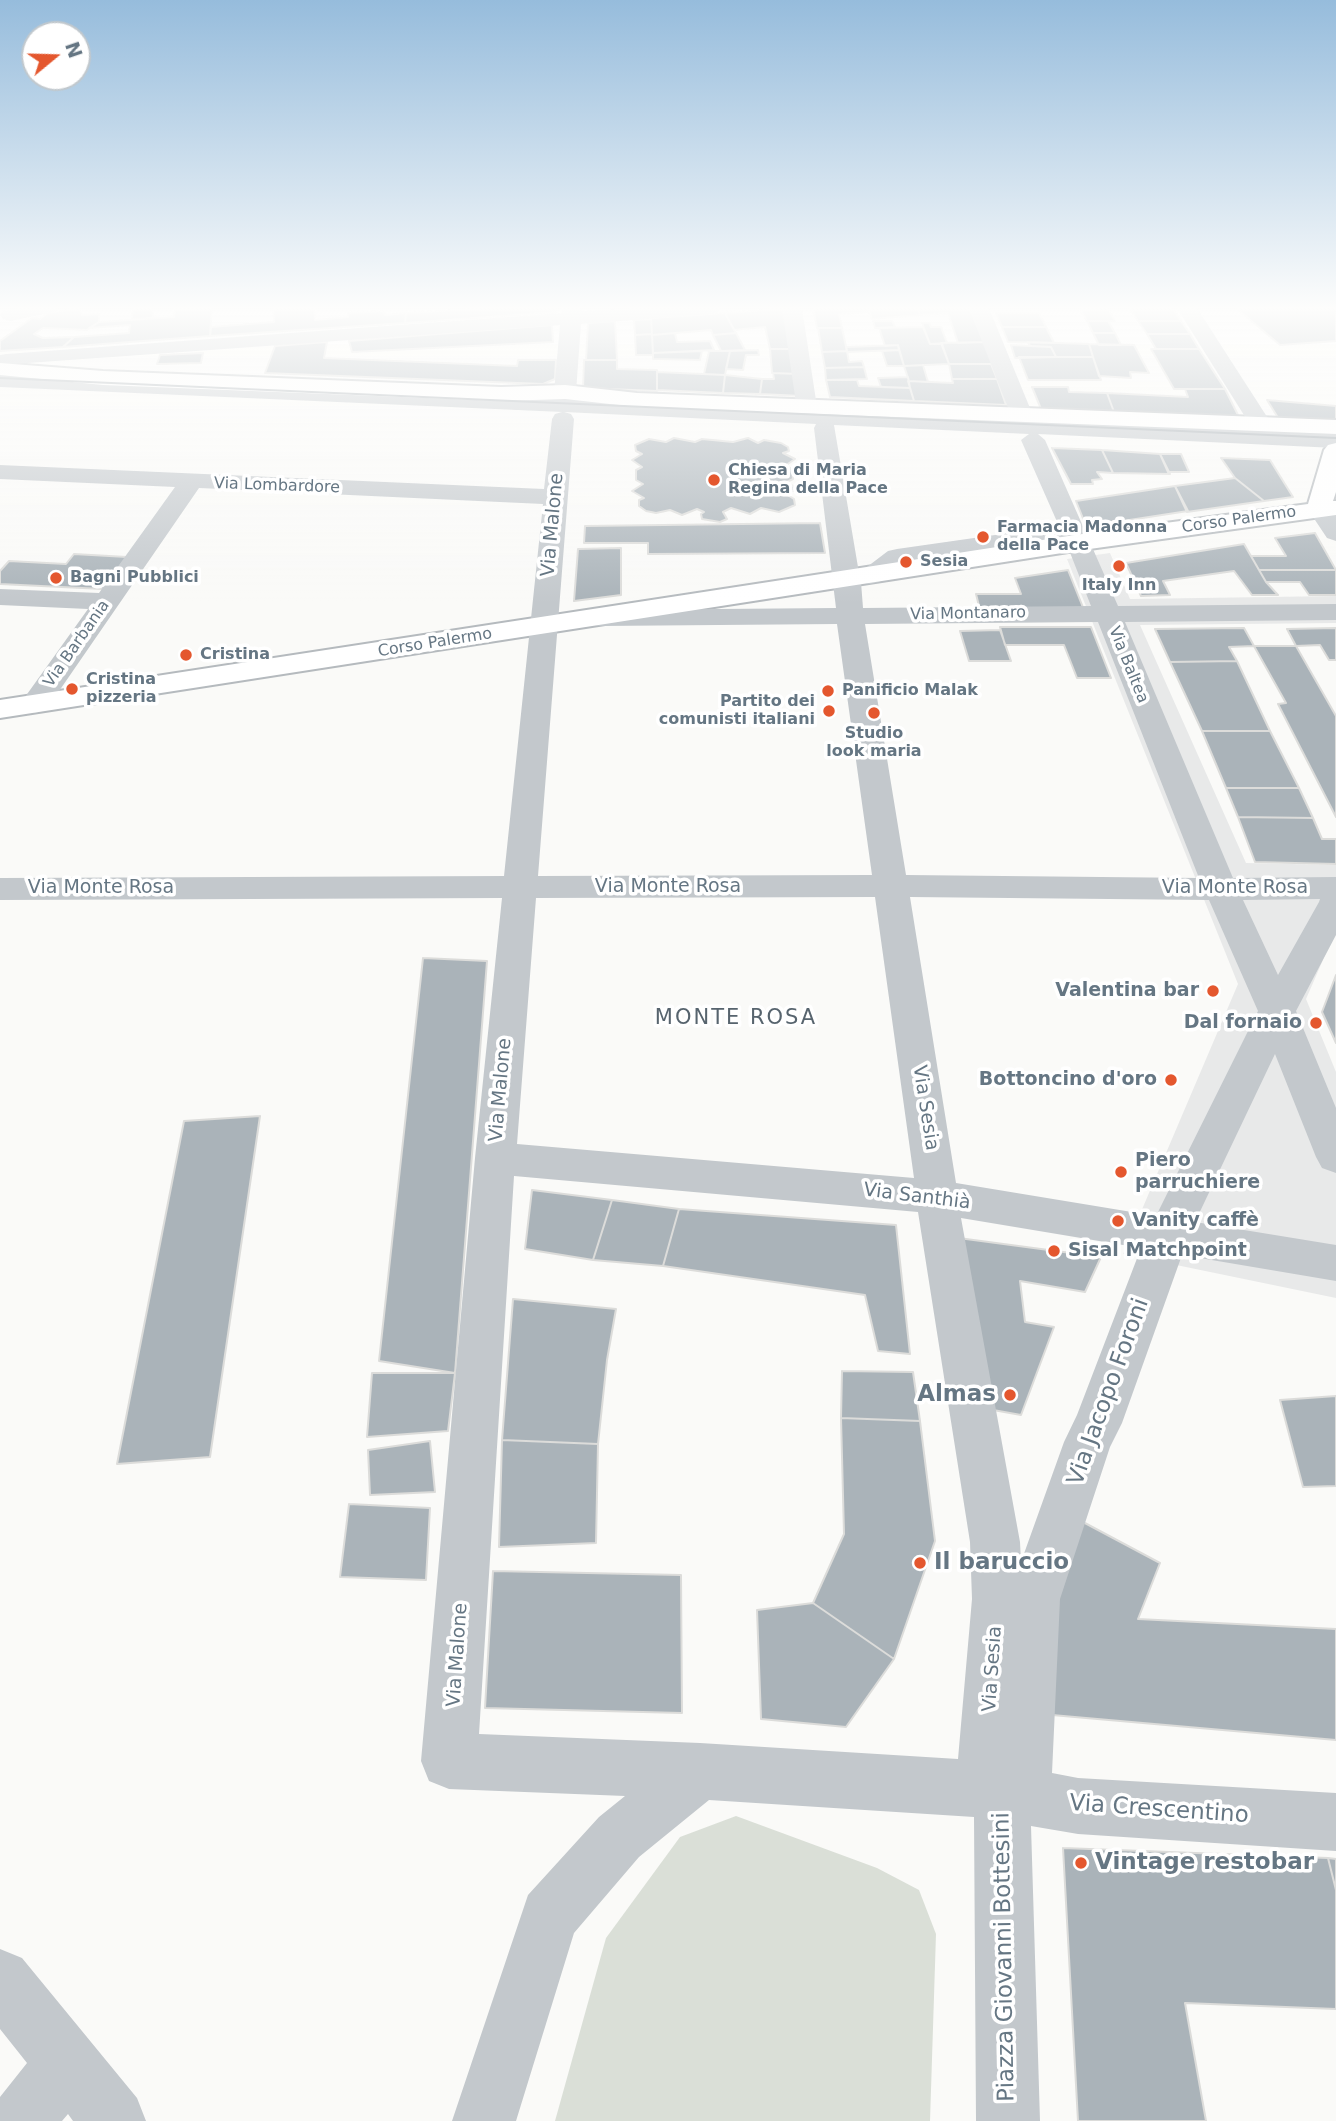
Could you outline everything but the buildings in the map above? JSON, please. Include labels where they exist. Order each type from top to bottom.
[{"type":"main road","points":[[356,407],[475,407]]},
{"type":"main road","points":[[571,407],[657,419],[955,433],[1033,440],[1336,444]]},
{"type":"main road","points":[[806,407],[1260,423],[1336,444]]},
{"type":"main road","points":[[1327,508],[1336,444]]},
{"type":"main road","name":"Corso Palermo","points":[[0,709],[600,618],[856,590],[1077,543],[1327,508]]},
{"type":"street","points":[[563,407],[1336,444]]},
{"type":"street","name":"Via Malone","points":[[449,1761],[495,1158],[546,626],[564,407]]},
{"type":"street","points":[[1019,407],[1021,413]]},
{"type":"street","points":[[1250,407],[1260,423]]},
{"type":"street","name":"Via Sesia","points":[[825,428],[842,558],[856,590],[891,886],[938,1197],[995,1542],[1003,1792]]},
{"type":"street","name":"Via Baltea","points":[[1033,440],[1221,889],[1278,1011],[1336,1157]]},
{"type":"street","name":"Via Lombardore","points":[[0,472],[555,497]]},
{"type":"street","name":"Via Barbania","points":[[35,704],[191,482]]},
{"type":"street","points":[[1327,508],[1336,533]]},
{"type":"street","name":"Via Montanaro","points":[[856,590],[1107,612],[1336,612]]},
{"type":"street","points":[[0,597],[106,602]]},
{"type":"street","name":"Via Monte Rosa","points":[[0,889],[891,886],[1336,888]]},
{"type":"street","name":"Via Jacopo Foroni","points":[[1003,1792],[1034,1599],[1088,1442],[1098,1423],[1167,1236],[1278,1011],[1336,902]]},
{"type":"street","name":"Via Santhià","points":[[495,1158],[938,1197],[1336,1263]]},
{"type":"street","name":"Piazza Giovanni Bottesini","points":[[449,1761],[700,1771],[1003,1792],[1008,2121]]},
{"type":"street","points":[[484,2121],[549,1916],[619,1837],[700,1771]]},
{"type":"street","name":"Via Crescentino","points":[[1003,1792],[1078,1806],[1336,1822]]},
{"type":"street","points":[[0,1980],[114,2121]]},
{"type":"street","points":[[22,2121],[67,2063]]},
{"type":"shaded area","points":[[1110,553],[1130,599],[1336,596],[1336,623],[1140,625],[1246,863],[1336,865],[1336,930],[1306,999],[1336,1072],[1336,1298],[1123,1254],[1238,984],[1067,559]]},
{"type":"shaded area","points":[[736,1816],[877,1868],[919,1890],[936,1934],[930,2121],[555,2121],[606,1938],[680,1837]]},
{"type":"tram line","points":[[645,407],[1336,438]]},
{"type":"place","name":"Chiesa di Maria Regina della Pace","points":[[714,480]]},
{"type":"place","name":"Farmacia Madonna della Pace","points":[[983,537]]},
{"type":"place","name":"Sesia","points":[[906,562]]},
{"type":"place","name":"Italy Inn","points":[[1119,566]]},
{"type":"place","name":"Bagni Pubblici","points":[[56,578]]},
{"type":"place","name":"Cristina","points":[[186,655]]},
{"type":"place","name":"Cristina pizzeria","points":[[72,689]]},
{"type":"place","name":"Panificio Malak","points":[[828,691]]},
{"type":"place","name":"Partito dei comunisti italiani","points":[[829,711]]},
{"type":"place","name":"Studio look maria","points":[[874,713]]},
{"type":"place","name":"Valentina bar","points":[[1213,991]]},
{"type":"place","name":"Dal fornaio","points":[[1316,1023]]},
{"type":"place","name":"Bottoncino d'oro","points":[[1171,1080]]},
{"type":"place","name":"Piero parruchiere","points":[[1121,1172]]},
{"type":"place","name":"Vanity caffè","points":[[1118,1221]]},
{"type":"place","name":"Sisal Matchpoint","points":[[1054,1251]]},
{"type":"place","name":"Almas","points":[[1010,1395]]},
{"type":"place","name":"Il baruccio","points":[[920,1563]]},
{"type":"place","name":"Vintage restobar","points":[[1081,1863]]},
{"type":"district","name":"MONTE ROSA","points":[[736,1019]]}]
